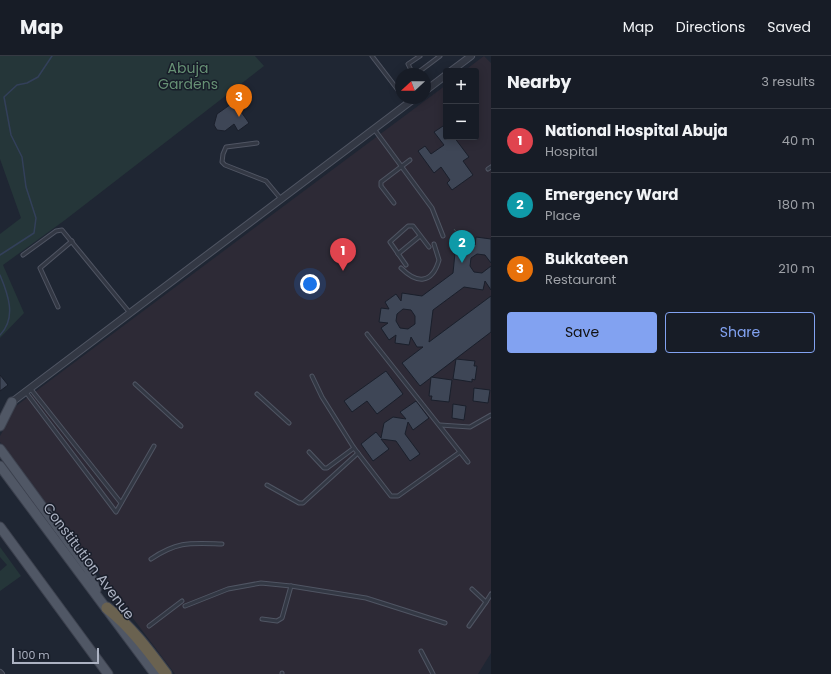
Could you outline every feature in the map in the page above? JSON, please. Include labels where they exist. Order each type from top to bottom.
[{"type":"highway","points":[[107,608],[122,620],[143,643],[166,674]]},
{"type":"main road","points":[[0,412],[12,402]]},
{"type":"main road","points":[[0,426],[12,402]]},
{"type":"main road","points":[[0,449],[88,569],[92,576],[98,595]]},
{"type":"main road","name":"Constitution Avenue","points":[[0,466],[98,595],[155,674]]},
{"type":"main road","points":[[0,527],[108,674]]},
{"type":"street","points":[[454,68],[467,57]]},
{"type":"street","points":[[431,86],[443,77]]},
{"type":"street","points":[[12,402],[408,104]]},
{"type":"street","points":[[0,533],[14,546]]},
{"type":"lane","points":[[372,56],[395,86]]},
{"type":"lane","points":[[410,68],[408,64],[420,56]]},
{"type":"lane","points":[[424,68],[440,56]]},
{"type":"lane","points":[[374,129],[432,208],[443,236]]},
{"type":"lane","points":[[257,142],[226,147],[222,162],[225,165],[266,181],[281,199]]},
{"type":"lane","points":[[394,203],[381,184],[410,160]]},
{"type":"lane","points":[[406,265],[390,244],[390,240],[408,226],[412,226],[429,247]]},
{"type":"lane","points":[[23,255],[59,230],[62,230],[130,313]]},
{"type":"lane","points":[[398,254],[420,236]]},
{"type":"lane","points":[[58,307],[40,268],[72,241]]},
{"type":"lane","points":[[402,268],[412,278],[422,279],[428,277],[433,272],[439,260],[434,244]]},
{"type":"lane","points":[[367,334],[468,462]]},
{"type":"lane","points":[[312,376],[322,398],[354,448],[388,493],[394,497],[460,452]]},
{"type":"lane","points":[[135,384],[181,426]]},
{"type":"lane","points":[[28,390],[121,503]]},
{"type":"lane","points":[[28,390],[116,512],[154,446]]},
{"type":"lane","points":[[257,394],[289,423]]},
{"type":"lane","points":[[440,425],[470,428],[491,415]]},
{"type":"lane","points":[[309,452],[324,468],[327,468],[354,448]]},
{"type":"lane","points":[[267,485],[299,503],[303,503],[358,453]]},
{"type":"lane","points":[[151,559],[167,548],[188,543],[222,544]]},
{"type":"lane","points":[[185,606],[228,589],[244,585],[261,584],[291,586],[366,598],[445,622]]},
{"type":"lane","points":[[262,619],[277,621],[282,618],[291,586]]},
{"type":"lane","points":[[472,589],[486,602]]},
{"type":"lane","points":[[468,626],[491,594]]},
{"type":"lane","points":[[149,626],[182,601]]},
{"type":"lane","points":[[421,650],[434,674]]},
{"type":"path","points":[[454,229],[465,243]]},
{"type":"shaded area","points":[[484,56],[491,63],[491,653],[478,674],[175,674],[0,442],[0,436],[16,406],[421,104],[431,104],[431,96],[443,87],[443,140],[479,140],[479,68],[468,68]]},
{"type":"green space","name":"Abuja Gardens","points":[[0,56],[255,56],[264,66],[65,220],[3,265],[24,313],[0,338],[0,234],[21,218],[0,159]]},
{"type":"green space","points":[[0,547],[21,576],[0,591],[0,571],[7,565],[0,557]]},
{"type":"building","points":[[234,102],[249,123],[238,131],[234,124],[225,131],[217,130],[214,125],[217,114]]},
{"type":"building","points":[[443,126],[443,140],[456,140],[469,157],[463,161],[473,175],[452,190],[447,183],[450,180],[441,167],[434,173],[418,151],[425,146],[431,154],[444,145],[434,132]]},
{"type":"building","points":[[462,233],[475,245],[476,237],[491,239],[491,263],[485,255],[477,254],[471,258],[470,266],[474,272],[482,273],[491,266],[491,290],[485,281],[483,290],[464,287],[433,310],[429,342],[491,296],[491,332],[420,386],[402,363],[423,347],[417,347],[411,337],[409,345],[395,343],[396,335],[389,340],[381,328],[388,323],[379,322],[381,308],[389,309],[385,302],[396,294],[401,301],[402,293],[422,296],[453,273],[455,253],[464,254],[459,247],[461,245],[455,238]],"holes":[[[403,309],[411,310],[415,316],[415,324],[408,329],[400,328],[396,321],[397,314]]]},
{"type":"building","points":[[456,359],[475,361],[474,366],[477,366],[475,380],[472,379],[472,382],[453,379]]},
{"type":"building","points":[[386,371],[403,394],[377,414],[367,401],[352,412],[344,401]]},
{"type":"building","points":[[0,375],[8,385],[0,391]]},
{"type":"building","points":[[431,377],[452,380],[449,402],[431,400],[432,396],[429,396]]},
{"type":"building","points":[[474,388],[490,390],[488,403],[473,401]]},
{"type":"building","points":[[416,401],[429,418],[413,430],[408,422],[405,434],[420,454],[410,461],[396,441],[381,439],[389,449],[373,461],[361,444],[376,432],[381,438],[384,423],[393,417],[406,419],[400,412]]},
{"type":"building","points":[[453,404],[466,406],[464,420],[452,418]]},
{"type":"waterway","points":[[0,255],[34,233],[36,218],[26,187],[22,157],[11,135],[4,97],[17,85],[27,83],[38,77],[52,56]]},
{"type":"waterway","points":[[0,275],[6,290],[10,314],[5,328],[0,335]]},
{"type":"place","name":"Bukkateen","points":[[239,117]]},
{"type":"place","name":"Emergency Ward","points":[[462,263]]},
{"type":"place","name":"National Hospital Abuja","points":[[343,271]]}]
